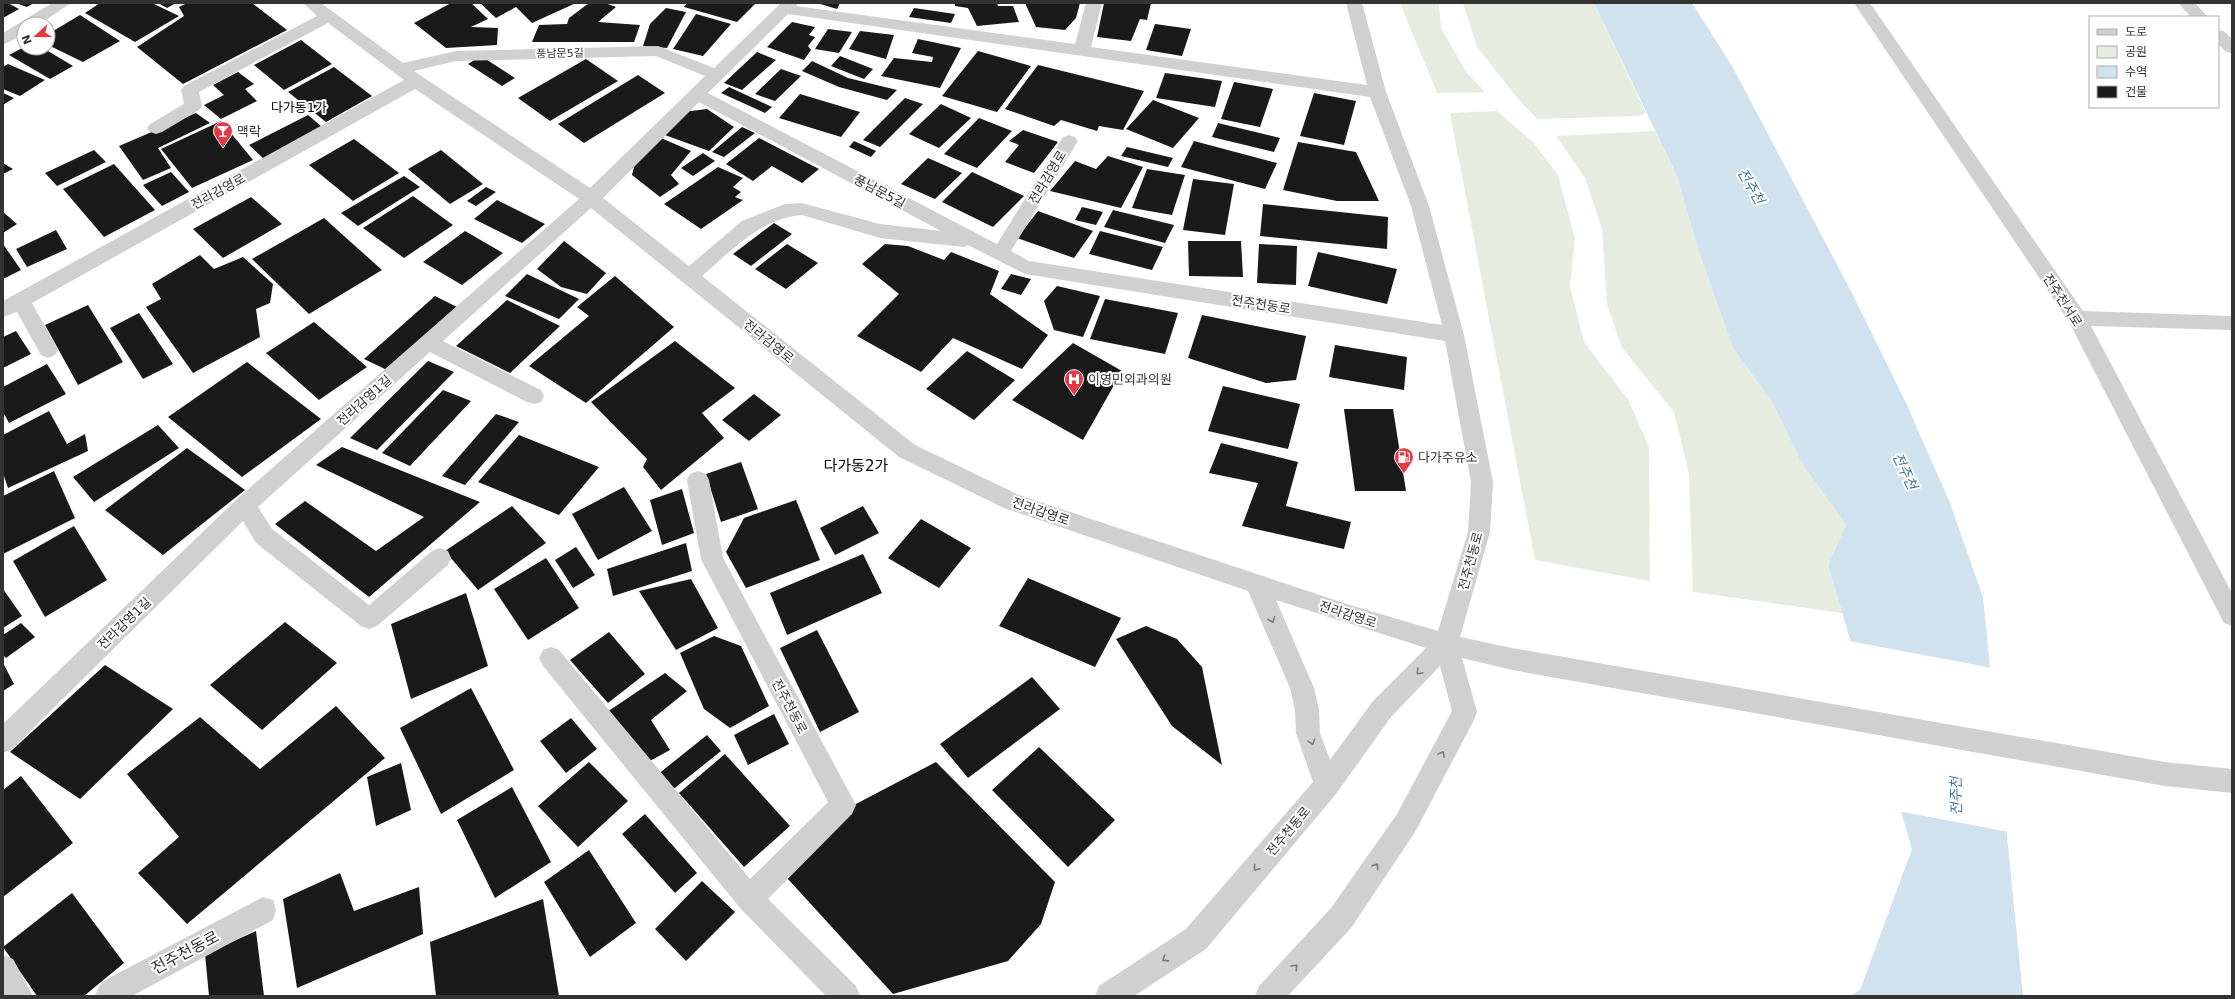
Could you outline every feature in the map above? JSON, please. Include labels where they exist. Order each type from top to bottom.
[{"type":"street","points":[[41,16],[63,3]]},
{"type":"street","name":"전라감영로","points":[[311,3],[416,81],[591,198],[907,451],[1012,502],[1257,584],[1446,644],[1537,662],[2165,774],[2232,781]]},
{"type":"street","points":[[1082,51],[1094,3]]},
{"type":"street","name":"전주천동로","points":[[1109,996],[1196,939],[1327,785],[1382,709],[1446,644],[1479,532],[1482,482],[1454,335],[1420,206],[1377,92],[1354,3]]},
{"type":"street","name":"전주천서로","points":[[1862,3],[2077,318],[2232,616]]},
{"type":"street","points":[[2186,3],[2199,16]]},
{"type":"street","points":[[591,198],[787,6],[1082,51],[1377,92]]},
{"type":"street","points":[[156,128],[193,106],[190,90],[329,16]]},
{"type":"street","points":[[3,40],[16,32]]},
{"type":"street","points":[[2219,36],[2232,48]]},
{"type":"street","name":"풍남문5길","points":[[400,69],[456,56],[658,51],[717,75]]},
{"type":"street","name":"전라감영로","points":[[3,310],[416,81]]},
{"type":"street","name":"풍남문5길","points":[[697,94],[1025,267],[1068,274]]},
{"type":"street","name":"전라감영로","points":[[1000,254],[1069,141]]},
{"type":"street","name":"전라감영1길","points":[[3,741],[245,505],[591,198]]},
{"type":"street","points":[[688,277],[749,226],[785,210],[802,209],[880,231],[976,241]]},
{"type":"street","name":"전주천동로","points":[[1068,274],[1454,335]]},
{"type":"street","points":[[20,300],[48,350]]},
{"type":"street","points":[[2077,318],[2232,323]]},
{"type":"street","points":[[428,342],[534,396]]},
{"type":"street","name":"전주천동로","points":[[698,480],[712,559],[843,805],[749,899]]},
{"type":"street","points":[[245,505],[264,536],[369,619],[440,558]]},
{"type":"street","points":[[1257,584],[1302,688],[1307,710],[1308,733],[1327,785]]},
{"type":"street","points":[[1269,996],[1341,918],[1406,823],[1465,712],[1446,644]]},
{"type":"street","points":[[551,658],[749,899],[846,996]]},
{"type":"street","name":"전주천동로","points":[[109,996],[115,990],[263,910]]},
{"type":"street","points":[[3,970],[19,996]]},
{"type":"green space","points":[[1400,3],[1439,3],[1441,28],[1467,73],[1485,92],[1437,93]]},
{"type":"green space","points":[[1463,3],[1594,3],[1646,113],[1637,116],[1537,119],[1519,100],[1477,47]]},
{"type":"green space","points":[[1497,111],[1533,142],[1558,175],[1575,239],[1570,286],[1584,342],[1629,401],[1649,447],[1650,581],[1535,560],[1450,113]]},
{"type":"green space","points":[[1655,131],[1677,176],[1698,249],[1733,348],[1773,403],[1801,462],[1846,525],[1828,565],[1842,613],[1693,592],[1689,474],[1674,412],[1622,348],[1607,304],[1602,229],[1585,178],[1556,136]]},
{"type":"water","name":"전주천","points":[[1594,3],[1692,3],[1732,66],[1852,293],[1906,403],[1950,503],[1983,597],[2023,996],[1850,996],[1860,990],[1912,849],[1828,565],[1846,525],[1801,462],[1773,403],[1733,348],[1698,249],[1677,176]]},
{"type":"pier","points":[[1849,641],[1992,668],[2009,832],[1898,811]]},
{"type":"building","points":[[3,3],[8,3],[19,9],[3,18]]},
{"type":"building","points":[[16,3],[34,3],[27,7]]},
{"type":"building","points":[[100,3],[152,3],[179,16],[135,42],[85,13]]},
{"type":"building","points":[[158,3],[176,3],[167,8]]},
{"type":"building","points":[[187,3],[252,3],[287,30],[183,84],[137,47],[184,16],[179,7]]},
{"type":"building","points":[[451,3],[471,3],[488,19],[471,27],[498,28],[497,45],[446,48],[414,23]]},
{"type":"building","points":[[480,3],[576,3],[532,23],[516,7],[496,18]]},
{"type":"building","points":[[589,3],[605,3],[616,7],[598,22],[640,25],[634,42],[532,42],[539,25],[567,24],[569,18]]},
{"type":"building","points":[[687,3],[756,3],[737,22],[684,7]]},
{"type":"building","points":[[817,3],[840,3],[837,9]]},
{"type":"building","points":[[955,3],[997,3],[998,6],[1013,6],[1019,22],[977,26],[968,8],[955,6]]},
{"type":"building","points":[[1025,3],[1080,3],[1076,18],[1065,30],[1036,27]]},
{"type":"building","points":[[1104,3],[1151,3],[1147,20],[1140,19],[1131,41],[1097,37]]},
{"type":"building","points":[[666,8],[686,12],[667,48],[643,46],[650,24]]},
{"type":"building","points":[[914,8],[955,14],[951,23],[909,17]]},
{"type":"building","points":[[696,14],[731,24],[703,56],[673,49]]},
{"type":"building","points":[[80,15],[120,41],[83,62],[56,49],[56,29]]},
{"type":"building","points":[[792,22],[815,27],[809,35],[815,37],[808,46],[811,50],[804,60],[767,47]]},
{"type":"building","points":[[1155,24],[1191,29],[1182,56],[1146,50]]},
{"type":"building","points":[[828,29],[852,32],[839,53],[815,49]]},
{"type":"building","points":[[860,31],[894,35],[886,59],[849,49]]},
{"type":"building","points":[[918,39],[961,48],[940,88],[881,76],[894,58],[932,62],[933,57],[912,53]]},
{"type":"building","points":[[301,40],[332,64],[284,90],[254,65]]},
{"type":"building","points":[[16,51],[16,56],[56,56],[73,66],[50,79],[9,55]]},
{"type":"building","points":[[978,51],[1031,66],[997,112],[942,96]]},
{"type":"building","points":[[757,52],[776,60],[742,90],[724,83]]},
{"type":"building","points":[[481,56],[515,78],[502,86],[468,64]]},
{"type":"building","points":[[840,56],[873,69],[864,79],[831,66]]},
{"type":"building","points":[[586,59],[618,81],[550,121],[518,98]]},
{"type":"building","points":[[812,61],[848,78],[897,90],[887,100],[839,87],[802,71]]},
{"type":"building","points":[[8,64],[45,80],[20,96],[3,89],[3,67]]},
{"type":"building","points":[[1038,65],[1144,91],[1123,130],[1099,126],[1097,131],[1061,120],[1054,126],[1005,109]]},
{"type":"building","points":[[334,67],[372,96],[326,122],[288,92]]},
{"type":"building","points":[[781,69],[801,76],[775,101],[755,94]]},
{"type":"building","points":[[238,72],[254,84],[245,89],[257,101],[221,119],[204,105],[224,95],[213,85]]},
{"type":"building","points":[[1165,73],[1222,81],[1215,107],[1156,98]]},
{"type":"building","points":[[638,75],[665,93],[584,143],[558,124]]},
{"type":"building","points":[[1234,82],[1273,89],[1260,127],[1221,119]]},
{"type":"building","points":[[729,87],[772,107],[765,113],[721,93]]},
{"type":"building","points":[[3,93],[14,98],[3,105]]},
{"type":"building","points":[[1314,93],[1356,101],[1344,145],[1300,136]]},
{"type":"building","points":[[800,94],[860,112],[841,137],[779,118]]},
{"type":"building","points":[[905,98],[923,104],[880,147],[863,140]]},
{"type":"building","points":[[1153,100],[1199,118],[1173,148],[1126,129]]},
{"type":"building","points":[[941,104],[971,118],[939,148],[909,134]]},
{"type":"building","points":[[707,109],[734,127],[709,151],[662,134],[683,112]]},
{"type":"building","points":[[196,113],[210,123],[158,148],[171,168],[143,180],[119,146]]},
{"type":"building","points":[[308,115],[322,127],[264,159],[249,145]]},
{"type":"building","points":[[979,118],[1012,131],[977,168],[944,154]]},
{"type":"building","points":[[221,121],[253,160],[192,188],[161,149]]},
{"type":"building","points":[[1218,123],[1280,138],[1274,152],[1212,137]]},
{"type":"building","points":[[742,127],[755,133],[724,157],[712,152]]},
{"type":"building","points":[[1023,130],[1058,142],[1034,173],[1005,162],[1019,145],[1009,141]]},
{"type":"building","points":[[661,138],[691,151],[671,175],[679,184],[660,197],[632,175],[636,159]]},
{"type":"building","points":[[759,138],[819,169],[802,183],[772,166],[753,181],[726,164]]},
{"type":"building","points":[[354,139],[399,173],[353,201],[309,165]]},
{"type":"building","points":[[854,141],[876,151],[871,157],[849,147]]},
{"type":"building","points":[[1194,141],[1277,163],[1265,189],[1181,167]]},
{"type":"building","points":[[1298,142],[1356,152],[1379,201],[1337,201],[1283,190]]},
{"type":"building","points":[[1127,147],[1173,158],[1168,167],[1121,156]]},
{"type":"building","points":[[94,150],[106,162],[57,186],[45,173]]},
{"type":"building","points":[[441,150],[483,184],[450,204],[408,169]]},
{"type":"building","points":[[703,153],[715,161],[693,176],[681,168]]},
{"type":"building","points":[[1108,156],[1143,167],[1121,208],[1050,191],[1075,161],[1096,169]]},
{"type":"building","points":[[928,158],[962,173],[935,199],[901,184]]},
{"type":"building","points":[[3,163],[13,169],[3,174]]},
{"type":"building","points":[[114,164],[155,210],[104,237],[63,189]]},
{"type":"building","points":[[718,167],[743,178],[733,187],[741,192],[735,197],[743,200],[701,229],[664,204]]},
{"type":"building","points":[[1147,169],[1185,175],[1172,215],[1132,208]]},
{"type":"building","points":[[171,172],[189,192],[162,206],[143,185]]},
{"type":"building","points":[[972,172],[1024,196],[993,227],[942,202]]},
{"type":"building","points":[[404,176],[420,187],[358,226],[341,213]]},
{"type":"building","points":[[1193,179],[1234,184],[1225,235],[1183,230]]},
{"type":"building","points":[[486,187],[496,192],[476,206],[467,201]]},
{"type":"building","points":[[413,196],[453,225],[404,258],[363,228]]},
{"type":"building","points":[[251,197],[282,224],[223,258],[193,229]]},
{"type":"building","points":[[497,200],[545,224],[522,243],[474,219]]},
{"type":"building","points":[[1263,204],[1388,217],[1387,249],[1260,236]]},
{"type":"building","points":[[1082,207],[1103,212],[1096,225],[1075,220]]},
{"type":"building","points":[[1113,210],[1174,225],[1165,243],[1104,227]]},
{"type":"building","points":[[1038,211],[1093,231],[1074,258],[1017,238]]},
{"type":"building","points":[[3,212],[17,224],[3,233]]},
{"type":"building","points":[[324,218],[382,270],[309,314],[252,259]]},
{"type":"building","points":[[774,223],[792,234],[751,266],[733,254]]},
{"type":"building","points":[[56,230],[67,249],[27,267],[16,249]]},
{"type":"building","points":[[465,231],[503,253],[462,285],[423,262]]},
{"type":"building","points":[[1100,231],[1163,247],[1152,270],[1089,254]]},
{"type":"building","points":[[564,241],[606,273],[587,294],[561,287],[537,269]]},
{"type":"building","points":[[1188,241],[1241,241],[1243,277],[1189,276]]},
{"type":"building","points":[[3,244],[21,270],[3,279]]},
{"type":"building","points":[[787,244],[818,263],[786,289],[755,269]]},
{"type":"building","points":[[885,244],[908,246],[944,260],[951,252],[999,271],[990,294],[1048,335],[1022,369],[953,338],[921,372],[857,336],[899,294],[862,264]]},
{"type":"building","points":[[1259,244],[1297,246],[1296,285],[1257,283]]},
{"type":"building","points":[[1318,252],[1397,269],[1387,304],[1308,286]]},
{"type":"building","points":[[200,255],[214,269],[243,257],[273,284],[270,303],[256,309],[260,337],[193,373],[146,307],[161,299],[152,284]]},
{"type":"building","points":[[527,274],[579,299],[559,319],[505,296]]},
{"type":"building","points":[[1011,274],[1031,279],[1021,295],[1001,289]]},
{"type":"building","points":[[615,276],[674,327],[586,403],[529,366],[589,316],[577,307]]},
{"type":"building","points":[[1057,286],[1100,296],[1083,337],[1054,330],[1044,301]]},
{"type":"building","points":[[435,296],[457,307],[387,370],[364,359]]},
{"type":"building","points":[[1105,299],[1178,313],[1165,354],[1090,339]]},
{"type":"building","points":[[507,300],[560,326],[510,373],[456,346]]},
{"type":"building","points":[[88,305],[123,362],[78,385],[45,325]]},
{"type":"building","points":[[139,313],[173,364],[143,379],[110,328]]},
{"type":"building","points":[[1202,315],[1306,336],[1296,380],[1266,383],[1188,358]]},
{"type":"building","points":[[314,322],[367,367],[319,400],[266,353]]},
{"type":"building","points":[[16,331],[31,354],[3,368],[3,337]]},
{"type":"building","points":[[675,341],[735,388],[702,413],[724,438],[661,490],[643,467],[647,459],[591,402]]},
{"type":"building","points":[[1073,343],[1122,371],[1083,440],[1012,400]]},
{"type":"building","points":[[1335,345],[1407,357],[1404,390],[1329,377]]},
{"type":"building","points":[[967,351],[1015,380],[974,420],[926,389]]},
{"type":"building","points":[[428,361],[454,372],[377,450],[350,438]]},
{"type":"building","points":[[247,362],[321,419],[242,477],[168,417]]},
{"type":"building","points":[[47,364],[66,394],[9,423],[3,412],[3,387]]},
{"type":"building","points":[[1223,386],[1300,404],[1288,449],[1208,431]]},
{"type":"building","points":[[443,390],[471,401],[410,466],[382,453]]},
{"type":"building","points":[[754,394],[781,415],[749,441],[722,420]]},
{"type":"building","points":[[1344,409],[1393,409],[1406,491],[1355,491]]},
{"type":"building","points":[[49,411],[67,444],[85,434],[88,451],[8,488],[3,473],[3,435]]},
{"type":"building","points":[[496,414],[519,422],[465,485],[442,476]]},
{"type":"building","points":[[158,425],[179,448],[94,502],[73,477]]},
{"type":"building","points":[[519,435],[599,467],[559,515],[478,482]]},
{"type":"building","points":[[1221,443],[1298,462],[1286,506],[1351,522],[1344,549],[1242,526],[1258,483],[1209,473]]},
{"type":"building","points":[[342,447],[480,502],[369,597],[275,524],[305,501],[376,551],[424,517],[316,465]]},
{"type":"building","points":[[187,448],[245,490],[163,555],[105,510]]},
{"type":"building","points":[[741,462],[758,509],[721,522],[706,474]]},
{"type":"building","points":[[54,471],[75,518],[3,554],[3,496]]},
{"type":"building","points":[[624,487],[652,531],[598,560],[572,514]]},
{"type":"building","points":[[682,489],[694,533],[662,545],[650,500]]},
{"type":"building","points":[[796,500],[820,560],[746,588],[726,552],[744,518]]},
{"type":"building","points":[[512,506],[546,543],[478,590],[445,551]]},
{"type":"building","points":[[863,506],[879,533],[835,555],[820,528]]},
{"type":"building","points":[[921,519],[971,548],[939,588],[888,558]]},
{"type":"building","points":[[74,526],[107,580],[45,617],[13,561]]},
{"type":"building","points":[[686,543],[692,571],[613,596],[607,569]]},
{"type":"building","points":[[576,547],[595,575],[573,588],[555,560]]},
{"type":"building","points":[[863,554],[882,593],[787,635],[770,593]]},
{"type":"building","points":[[546,558],[579,608],[528,640],[494,589]]},
{"type":"building","points":[[1028,578],[1121,618],[1095,667],[999,626]]},
{"type":"building","points":[[691,579],[718,628],[676,650],[639,591]]},
{"type":"building","points":[[3,589],[22,616],[3,628]]},
{"type":"building","points":[[466,593],[488,666],[411,699],[391,624]]},
{"type":"building","points":[[285,622],[337,663],[262,730],[210,685]]},
{"type":"building","points":[[21,623],[35,637],[6,658],[3,655],[3,635]]},
{"type":"building","points":[[1146,626],[1177,639],[1202,667],[1222,765],[1172,726],[1116,639]]},
{"type":"building","points":[[817,630],[859,712],[820,732],[780,648]]},
{"type":"building","points":[[609,632],[645,674],[608,703],[570,660]]},
{"type":"building","points":[[714,636],[741,646],[769,706],[730,728],[704,709],[680,653]]},
{"type":"building","points":[[3,663],[14,684],[3,691]]},
{"type":"building","points":[[105,665],[173,709],[80,799],[10,752]]},
{"type":"building","points":[[665,673],[687,691],[651,720],[670,750],[646,763],[607,712]]},
{"type":"building","points":[[1032,677],[1060,709],[968,778],[940,744]]},
{"type":"building","points":[[471,688],[514,770],[441,814],[400,728]]},
{"type":"building","points":[[336,706],[385,758],[187,924],[138,873],[179,837],[127,774],[200,717],[260,769]]},
{"type":"building","points":[[774,714],[789,744],[748,765],[734,735]]},
{"type":"building","points":[[571,718],[597,749],[566,773],[540,741]]},
{"type":"building","points":[[707,735],[721,751],[671,791],[657,775]]},
{"type":"building","points":[[1039,747],[1115,820],[1068,867],[992,790]]},
{"type":"building","points":[[725,754],[790,826],[744,867],[679,793]]},
{"type":"building","points":[[589,762],[628,801],[578,847],[538,806]]},
{"type":"building","points":[[936,762],[1055,882],[1041,924],[1008,961],[893,994],[787,878],[854,805]]},
{"type":"building","points":[[401,763],[411,810],[376,826],[367,777]]},
{"type":"building","points":[[21,776],[73,843],[3,897],[3,790]]},
{"type":"building","points":[[512,787],[551,862],[495,898],[457,820]]},
{"type":"building","points":[[645,814],[697,873],[675,893],[622,834]]},
{"type":"building","points":[[589,850],[636,923],[590,957],[544,882]]},
{"type":"building","points":[[340,873],[354,911],[419,887],[423,934],[297,988],[283,899]]},
{"type":"building","points":[[702,881],[735,912],[686,961],[655,929]]},
{"type":"building","points":[[72,893],[124,963],[84,996],[37,996],[3,947]]},
{"type":"building","points":[[543,899],[559,996],[436,996],[430,942]]},
{"type":"building","points":[[256,931],[264,996],[209,996],[205,954]]},
{"type":"place","name":"맥락","points":[[223,148]]},
{"type":"place","name":"이영민외과의원","points":[[1074,396]]},
{"type":"place","name":"다가주유소","points":[[1404,474]]},
{"type":"district","name":"다가동1가","points":[[299,107]]},
{"type":"district","name":"다가동2가","points":[[856,466]]}]
